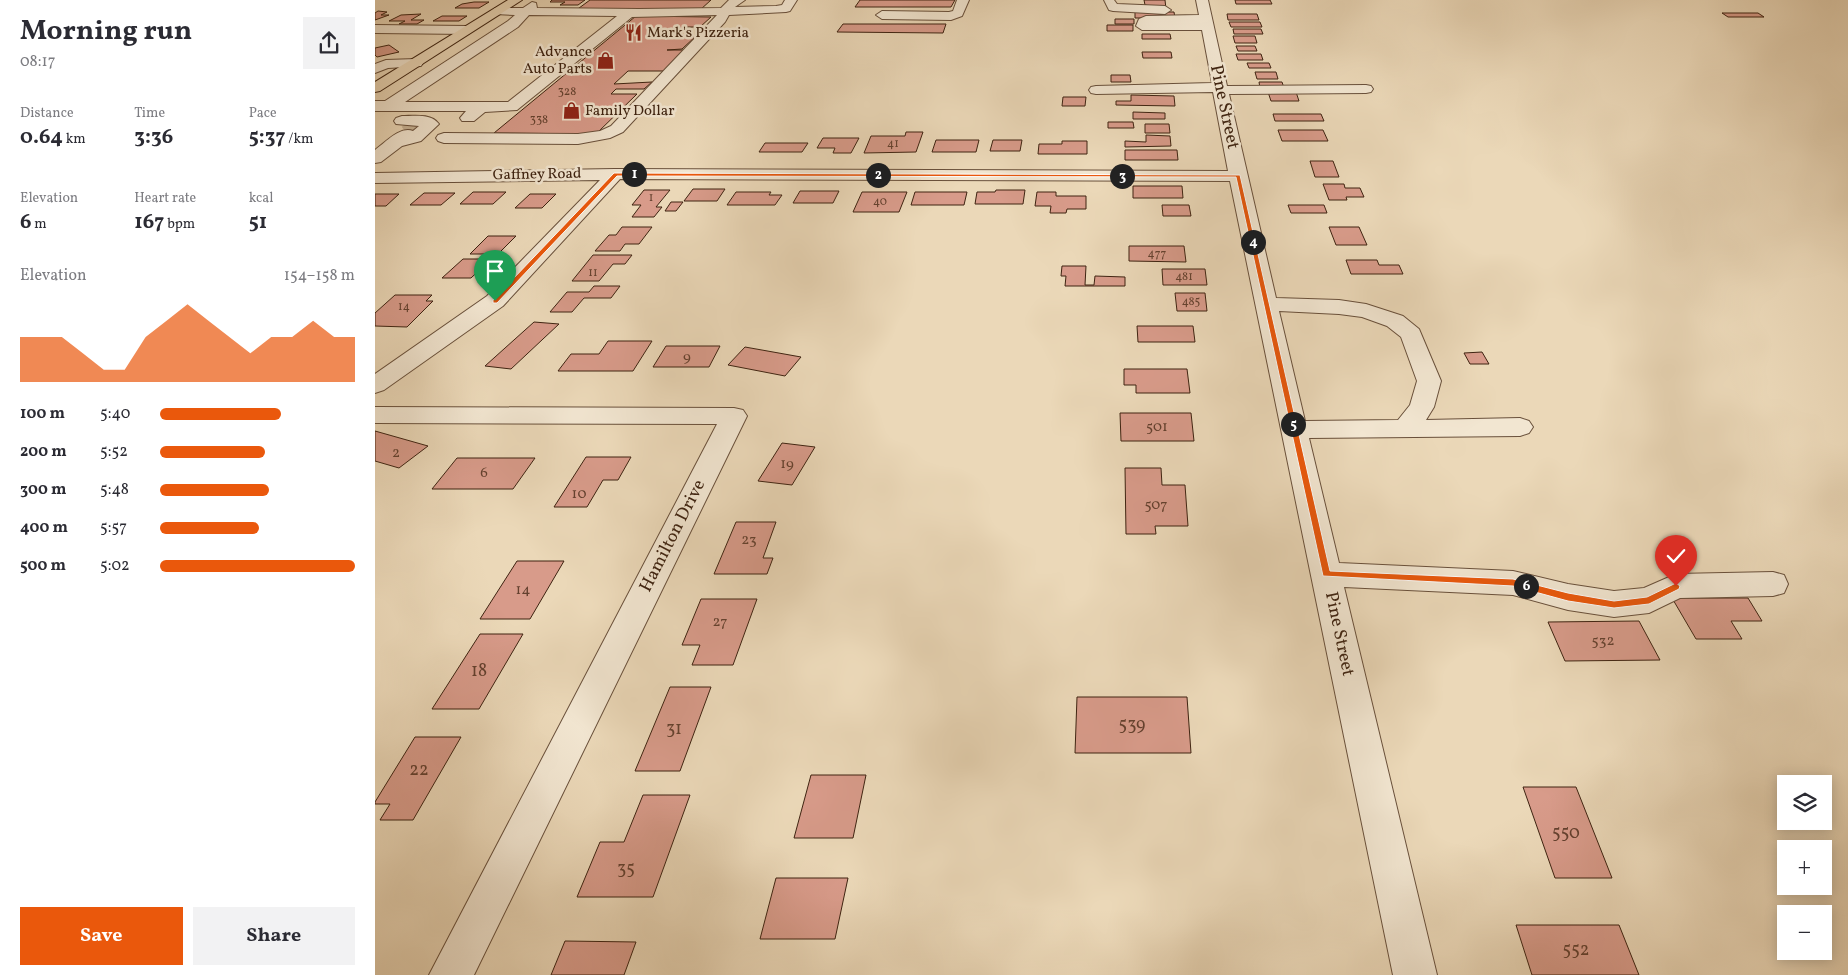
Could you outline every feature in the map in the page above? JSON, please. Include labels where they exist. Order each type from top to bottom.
[{"type":"highway","points":[[375,88],[516,0]]},
{"type":"street","points":[[381,106],[502,32],[539,0]]},
{"type":"street","points":[[481,108],[444,138],[578,139],[604,135],[617,129],[721,19],[725,10],[732,3],[739,0]]},
{"type":"street","points":[[499,11],[629,13],[782,9],[786,8],[791,0]]},
{"type":"street","points":[[881,15],[951,16],[959,13],[963,0]]},
{"type":"street","points":[[1109,0],[1113,8],[1205,14]]},
{"type":"street","points":[[475,138],[629,13]]},
{"type":"street","name":"Pine Street","points":[[1205,14],[1238,176],[1415,975]]},
{"type":"street","points":[[375,29],[502,32]]},
{"type":"street","points":[[375,69],[386,64],[416,63]]},
{"type":"street","points":[[1095,90],[1366,90]]},
{"type":"street","points":[[381,106],[512,107]]},
{"type":"street","points":[[375,121],[412,131],[377,154]]},
{"type":"street","points":[[375,385],[495,301],[615,174]]},
{"type":"street","name":"Gaffney Road","points":[[375,178],[615,174],[1238,176]]},
{"type":"street","points":[[1266,304],[1339,307],[1366,312],[1395,321],[1411,334],[1429,381],[1422,406],[1406,428]]},
{"type":"street","name":"Hamilton Drive","points":[[375,415],[734,416],[451,975]]},
{"type":"street","points":[[1294,430],[1520,427]]},
{"type":"street","points":[[1326,574],[1513,583],[1568,597],[1614,604],[1649,600],[1676,586],[1773,584]]},
{"type":"building","points":[[552,0],[585,0],[578,5],[560,5],[565,2],[550,2]]},
{"type":"building","points":[[590,0],[711,0],[700,10],[575,11]]},
{"type":"building","points":[[860,0],[955,0],[951,7],[855,7]]},
{"type":"building","points":[[1144,0],[1165,0],[1166,9],[1145,5]]},
{"type":"building","points":[[1235,0],[1270,0],[1272,4],[1236,4]]},
{"type":"building","points":[[489,2],[479,8],[455,8],[462,4]]},
{"type":"building","points":[[378,11],[387,12],[381,15],[389,15],[375,20],[375,13]]},
{"type":"building","points":[[1135,12],[1174,12],[1175,18],[1135,18]]},
{"type":"building","points":[[1722,13],[1758,13],[1764,17],[1728,17]]},
{"type":"building","points":[[421,14],[411,20],[424,20],[417,24],[399,24],[405,21],[389,21],[401,15]]},
{"type":"building","points":[[1227,14],[1257,14],[1259,20],[1228,20]]},
{"type":"building","points":[[442,16],[467,16],[459,21],[433,21]]},
{"type":"building","points":[[636,16],[711,17],[700,27],[684,27],[673,37],[695,37],[682,49],[667,50],[685,50],[664,71],[628,71],[614,84],[652,82],[644,89],[616,89],[611,94],[637,94],[596,134],[494,133]]},
{"type":"building","points":[[1115,19],[1134,19],[1134,24],[1115,24]]},
{"type":"building","points":[[1229,22],[1260,22],[1262,27],[1231,27]]},
{"type":"building","points":[[843,24],[946,24],[943,33],[837,32]]},
{"type":"building","points":[[1107,25],[1133,25],[1133,31],[1107,31]]},
{"type":"building","points":[[1233,29],[1261,29],[1263,34],[1234,34]]},
{"type":"building","points":[[1142,34],[1170,34],[1171,39],[1142,39]]},
{"type":"building","points":[[1233,36],[1255,36],[1257,43],[1235,43]]},
{"type":"building","points":[[389,45],[399,52],[377,57],[375,55],[375,48]]},
{"type":"building","points":[[1236,46],[1255,46],[1257,51],[1238,51]]},
{"type":"building","points":[[1142,52],[1171,52],[1172,58],[1143,58]]},
{"type":"building","points":[[1236,54],[1261,54],[1263,60],[1238,60]]},
{"type":"building","points":[[1247,63],[1269,63],[1271,68],[1249,68]]},
{"type":"building","points":[[1255,72],[1276,72],[1278,79],[1257,79]]},
{"type":"building","points":[[1111,75],[1130,75],[1131,82],[1111,82]]},
{"type":"building","points":[[1259,82],[1282,82],[1284,88],[1260,88]]},
{"type":"building","points":[[1268,92],[1296,92],[1299,101],[1271,101]]},
{"type":"building","points":[[1131,95],[1174,96],[1175,106],[1116,105],[1116,101],[1131,101]]},
{"type":"building","points":[[1063,97],[1086,97],[1085,106],[1062,106]]},
{"type":"building","points":[[1133,112],[1165,113],[1165,119],[1133,119]]},
{"type":"building","points":[[1273,114],[1321,114],[1324,121],[1275,121]]},
{"type":"building","points":[[1108,122],[1133,122],[1134,128],[1108,128]]},
{"type":"building","points":[[1145,124],[1169,124],[1170,133],[1145,133]]},
{"type":"building","points":[[1278,130],[1323,130],[1328,141],[1282,141]]},
{"type":"building","points":[[906,132],[923,132],[916,152],[864,153],[871,136],[905,136]]},
{"type":"building","points":[[1146,135],[1170,136],[1171,146],[1125,147],[1125,141],[1146,142]]},
{"type":"building","points":[[823,138],[859,138],[851,153],[833,153],[835,148],[817,148]]},
{"type":"building","points":[[936,140],[979,140],[976,152],[932,152]]},
{"type":"building","points":[[993,140],[1022,140],[1020,151],[990,151]]},
{"type":"building","points":[[1062,141],[1087,141],[1087,154],[1038,154],[1039,144],[1062,144]]},
{"type":"building","points":[[765,143],[808,143],[802,152],[759,152]]},
{"type":"building","points":[[1125,150],[1177,150],[1178,160],[1125,160]]},
{"type":"building","points":[[1310,161],[1333,161],[1339,177],[1315,177]]},
{"type":"building","points":[[1323,184],[1344,184],[1345,188],[1360,188],[1364,197],[1346,197],[1347,200],[1329,200]]},
{"type":"building","points":[[1133,186],[1182,186],[1183,198],[1133,198]]},
{"type":"building","points":[[693,189],[725,189],[717,201],[684,201]]},
{"type":"building","points":[[644,190],[670,190],[656,207],[662,207],[654,217],[632,217],[641,205],[632,205]]},
{"type":"building","points":[[996,190],[1025,190],[1023,204],[975,204],[977,192],[995,192]]},
{"type":"building","points":[[800,191],[839,191],[833,203],[793,203]]},
{"type":"building","points":[[473,192],[506,192],[493,204],[460,204]]},
{"type":"building","points":[[736,192],[771,192],[769,195],[782,195],[775,205],[727,205]]},
{"type":"building","points":[[862,192],[907,192],[899,212],[853,212]]},
{"type":"building","points":[[915,192],[967,192],[964,205],[911,205]]},
{"type":"building","points":[[1037,192],[1056,192],[1056,196],[1086,196],[1086,209],[1067,209],[1066,213],[1050,213],[1051,206],[1035,206]]},
{"type":"building","points":[[424,193],[455,193],[441,205],[410,205]]},
{"type":"building","points":[[375,194],[399,194],[386,206],[375,206]]},
{"type":"building","points":[[530,194],[556,194],[542,208],[515,208]]},
{"type":"building","points":[[671,202],[683,202],[676,211],[665,211]]},
{"type":"building","points":[[1162,205],[1189,205],[1191,216],[1163,216]]},
{"type":"building","points":[[1288,205],[1324,205],[1327,213],[1291,213]]},
{"type":"building","points":[[622,227],[652,227],[639,244],[625,244],[620,251],[595,251],[609,235],[616,235]]},
{"type":"building","points":[[1329,227],[1359,227],[1367,245],[1336,245]]},
{"type":"building","points":[[488,236],[516,236],[498,254],[470,254]]},
{"type":"building","points":[[1129,246],[1184,246],[1186,262],[1129,261]]},
{"type":"building","points":[[593,255],[632,255],[625,264],[613,264],[599,281],[572,281]]},
{"type":"building","points":[[463,259],[491,259],[471,278],[442,278]]},
{"type":"building","points":[[1346,260],[1377,260],[1379,265],[1399,265],[1403,274],[1351,274]]},
{"type":"building","points":[[1062,266],[1086,266],[1085,285],[1094,285],[1095,276],[1125,277],[1125,286],[1065,286],[1066,276],[1061,276]]},
{"type":"building","points":[[1162,269],[1205,269],[1207,285],[1163,285]]},
{"type":"building","points":[[594,286],[620,286],[611,298],[584,298],[572,312],[550,312],[567,292],[589,292]]},
{"type":"building","points":[[1175,293],[1205,293],[1207,311],[1177,311]]},
{"type":"building","points":[[395,295],[432,295],[426,301],[433,301],[407,327],[375,326],[375,313]]},
{"type":"building","points":[[534,322],[559,324],[511,369],[485,366]]},
{"type":"building","points":[[1137,326],[1193,326],[1195,342],[1138,342]]},
{"type":"building","points":[[608,341],[652,341],[633,371],[558,371],[571,354],[599,354]]},
{"type":"building","points":[[666,346],[720,346],[709,367],[653,367]]},
{"type":"building","points":[[745,347],[801,357],[785,376],[728,365]]},
{"type":"building","points":[[1482,352],[1489,364],[1470,364],[1464,353]]},
{"type":"building","points":[[1124,369],[1187,369],[1190,393],[1136,393],[1136,385],[1124,385]]},
{"type":"building","points":[[1120,413],[1191,413],[1194,441],[1121,441]]},
{"type":"building","points":[[375,431],[428,446],[399,468],[375,461]]},
{"type":"building","points":[[782,443],[815,447],[792,485],[758,481]]},
{"type":"building","points":[[586,457],[631,457],[618,480],[603,480],[587,507],[554,507]]},
{"type":"building","points":[[457,458],[535,458],[513,489],[432,489]]},
{"type":"building","points":[[1125,468],[1161,468],[1162,485],[1185,485],[1188,526],[1155,526],[1156,534],[1126,534]]},
{"type":"building","points":[[736,522],[776,522],[763,558],[773,558],[767,574],[714,574]]},
{"type":"building","points":[[517,561],[564,561],[530,619],[480,619]]},
{"type":"building","points":[[1672,598],[1748,598],[1762,621],[1731,621],[1742,639],[1696,639]]},
{"type":"building","points":[[701,599],[757,599],[733,665],[692,665],[700,645],[682,645]]},
{"type":"building","points":[[1639,621],[1660,660],[1565,661],[1548,622]]},
{"type":"building","points":[[480,634],[523,634],[479,709],[432,709]]},
{"type":"building","points":[[670,687],[711,687],[680,771],[635,771]]},
{"type":"building","points":[[1077,697],[1187,697],[1191,753],[1075,753]]},
{"type":"building","points":[[415,737],[461,737],[413,820],[380,820],[390,804],[375,804],[375,802]]},
{"type":"building","points":[[811,775],[866,775],[853,838],[794,838]]},
{"type":"building","points":[[1523,787],[1576,787],[1612,878],[1555,878]]},
{"type":"building","points":[[643,795],[690,795],[653,897],[577,897],[600,842],[624,842]]},
{"type":"building","points":[[776,878],[848,878],[835,939],[760,939]]},
{"type":"building","points":[[1516,925],[1619,925],[1639,975],[1532,975]]},
{"type":"building","points":[[565,941],[636,942],[624,975],[551,975]]},
{"type":"tunnel","points":[[407,134],[418,126]]},
{"type":"place","name":"Mark's Pizzeria","points":[[633,33]]},
{"type":"place","name":"Advance Auto Parts","points":[[606,61]]},
{"type":"place","name":"Family Dollar","points":[[571,111]]},
{"type":"route","points":[[495,301],[615,174],[1238,176],[1326,574],[1513,583],[1568,597],[1614,604],[1649,600],[1676,586]]}]
